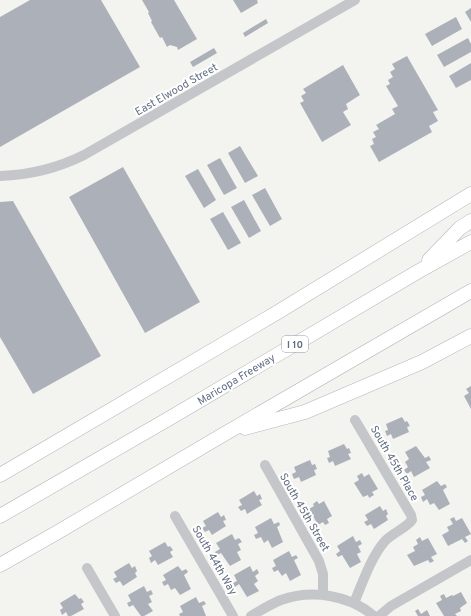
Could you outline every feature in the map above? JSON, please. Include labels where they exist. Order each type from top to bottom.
[{"type":"highway","points":[[0,475],[278,312],[471,191]]},
{"type":"highway","points":[[449,206],[471,194]]},
{"type":"highway","points":[[419,270],[460,228],[471,221]]},
{"type":"highway","name":"Maricopa Freeway","points":[[0,516],[170,418],[419,270],[471,242]]},
{"type":"highway","points":[[0,565],[471,291]]},
{"type":"highway","points":[[226,433],[305,412],[422,362],[471,336]]},
{"type":"street","name":"East Elwood Street","points":[[0,176],[27,174],[49,169],[84,155],[355,0]]},
{"type":"street","name":"South 45th Place","points":[[354,603],[379,549],[391,536],[409,524],[412,520],[411,515],[355,420]]},
{"type":"street","name":"South 45th Street","points":[[265,464],[320,561],[323,574],[323,595]]},
{"type":"street","name":"South 44th Way","points":[[175,516],[233,616]]},
{"type":"street","points":[[379,616],[391,606],[471,560]]},
{"type":"street","points":[[86,568],[115,616]]},
{"type":"street","points":[[251,616],[275,603],[289,598],[306,595],[323,595],[338,598],[354,603],[374,616]]},
{"type":"building","points":[[30,0],[101,0],[140,67],[0,147],[0,17]]},
{"type":"building","points":[[142,0],[174,0],[197,39],[178,50],[177,47],[170,45],[167,47],[151,22],[149,12]]},
{"type":"building","points":[[233,0],[257,0],[258,3],[241,13]]},
{"type":"building","points":[[471,8],[471,22],[465,12]]},
{"type":"building","points":[[456,17],[462,29],[432,46],[425,34]]},
{"type":"building","points":[[266,19],[268,23],[245,37],[243,33]]},
{"type":"building","points":[[468,38],[471,44],[471,52],[444,67],[437,55]]},
{"type":"building","points":[[214,48],[217,53],[193,67],[190,62]]},
{"type":"building","points":[[407,56],[438,110],[433,112],[438,121],[429,126],[432,132],[379,162],[370,146],[374,144],[372,139],[376,137],[373,132],[379,129],[376,125],[395,114],[392,109],[398,106],[386,86],[390,84],[388,80],[393,77],[390,72],[395,69],[392,64]]},
{"type":"building","points":[[471,63],[471,80],[456,88],[449,76]]},
{"type":"building","points":[[343,65],[360,95],[346,104],[348,109],[343,112],[351,125],[322,142],[300,103],[304,101],[301,96],[306,93],[303,89]]},
{"type":"building","points":[[240,146],[258,176],[245,183],[228,153]]},
{"type":"building","points":[[220,158],[237,188],[224,195],[207,165]]},
{"type":"building","points":[[123,167],[200,302],[145,333],[69,197]]},
{"type":"building","points":[[198,169],[216,200],[204,208],[185,176]]},
{"type":"building","points":[[265,188],[282,219],[270,226],[252,195]]},
{"type":"building","points":[[244,200],[261,231],[249,238],[231,207]]},
{"type":"building","points":[[13,201],[101,356],[33,394],[0,337],[0,202]]},
{"type":"building","points":[[223,212],[241,243],[228,250],[210,219]]},
{"type":"building","points":[[471,386],[471,409],[464,396],[469,393],[466,389]]},
{"type":"building","points":[[402,417],[410,426],[407,427],[409,432],[393,439],[391,434],[387,436],[385,431],[388,430],[386,424]]},
{"type":"building","points":[[344,444],[347,449],[349,448],[351,453],[348,454],[351,459],[335,466],[333,461],[329,463],[327,458],[330,457],[328,451]]},
{"type":"building","points":[[416,446],[425,458],[429,456],[431,460],[426,462],[430,468],[414,477],[411,471],[407,474],[404,470],[408,467],[405,462],[409,459],[405,452]]},
{"type":"building","points":[[310,460],[312,465],[315,464],[317,469],[314,470],[316,475],[301,482],[299,477],[294,479],[292,474],[296,472],[294,467]]},
{"type":"building","points":[[362,473],[364,477],[369,474],[378,489],[372,492],[374,495],[369,498],[368,495],[363,497],[354,483],[359,480],[357,476]]},
{"type":"building","points":[[437,481],[441,486],[445,484],[447,487],[443,490],[450,504],[439,510],[434,503],[430,505],[427,499],[423,502],[421,497],[425,495],[422,490]]},
{"type":"building","points":[[254,491],[257,496],[260,494],[262,499],[259,500],[262,505],[247,514],[245,509],[241,511],[238,507],[242,505],[239,500]]},
{"type":"building","points":[[317,501],[319,504],[324,501],[332,516],[327,519],[329,523],[325,525],[323,522],[318,525],[309,509],[314,506],[313,504]]},
{"type":"building","points":[[380,506],[383,511],[386,509],[388,514],[386,516],[388,520],[374,529],[371,524],[367,526],[364,522],[368,520],[365,515]]},
{"type":"building","points":[[218,512],[221,517],[224,515],[226,520],[223,521],[226,526],[212,535],[209,530],[205,532],[202,528],[206,526],[203,521]]},
{"type":"building","points":[[454,517],[456,521],[462,518],[471,534],[465,537],[468,541],[465,543],[462,539],[448,546],[442,535],[449,531],[447,527],[453,524],[450,519]]},
{"type":"building","points":[[271,518],[274,524],[279,522],[280,525],[277,527],[283,542],[272,548],[268,540],[264,543],[261,537],[256,539],[254,535],[258,533],[255,527]]},
{"type":"building","points":[[232,534],[235,540],[239,538],[242,542],[238,544],[241,550],[237,552],[241,560],[230,566],[221,553],[217,555],[215,552],[220,549],[216,543]]},
{"type":"building","points":[[353,536],[356,542],[360,540],[362,544],[358,546],[361,552],[357,554],[361,562],[350,568],[342,555],[338,557],[336,554],[340,551],[337,546]]},
{"type":"building","points":[[420,537],[422,541],[428,538],[437,554],[431,557],[434,561],[430,563],[428,560],[414,566],[407,555],[415,551],[413,547],[418,544],[416,540]]},
{"type":"building","points":[[165,542],[168,547],[170,546],[173,550],[170,552],[173,557],[158,565],[155,560],[151,563],[149,558],[152,556],[149,551]]},
{"type":"building","points":[[289,551],[292,557],[296,555],[298,558],[294,560],[301,575],[290,581],[286,573],[282,576],[278,570],[274,572],[272,568],[276,566],[273,560]]},
{"type":"building","points":[[129,563],[132,568],[135,566],[137,571],[135,573],[137,577],[123,586],[120,581],[116,583],[113,579],[117,577],[114,572]]},
{"type":"building","points":[[178,566],[182,571],[186,569],[188,572],[184,575],[191,589],[180,595],[175,588],[171,590],[168,584],[164,586],[162,582],[166,580],[163,575]]},
{"type":"building","points":[[250,566],[253,572],[257,569],[259,573],[255,576],[258,581],[254,584],[259,591],[247,597],[239,584],[235,587],[233,583],[237,581],[234,575]]},
{"type":"building","points":[[144,586],[147,592],[151,590],[153,594],[149,596],[152,602],[148,604],[153,611],[141,616],[133,605],[129,607],[127,603],[131,601],[128,595]]},
{"type":"building","points":[[461,592],[467,603],[460,608],[461,611],[455,614],[457,616],[444,616],[436,603],[442,600],[440,596],[444,594],[446,598]]},
{"type":"building","points":[[75,594],[84,602],[81,604],[84,609],[71,616],[68,616],[66,612],[62,615],[60,610],[63,608],[60,603]]},
{"type":"building","points":[[196,597],[199,603],[204,601],[206,604],[202,606],[206,616],[180,616],[179,614],[183,612],[180,606]]},
{"type":"building","points":[[418,609],[421,614],[427,610],[430,616],[418,616],[415,611]]}]
